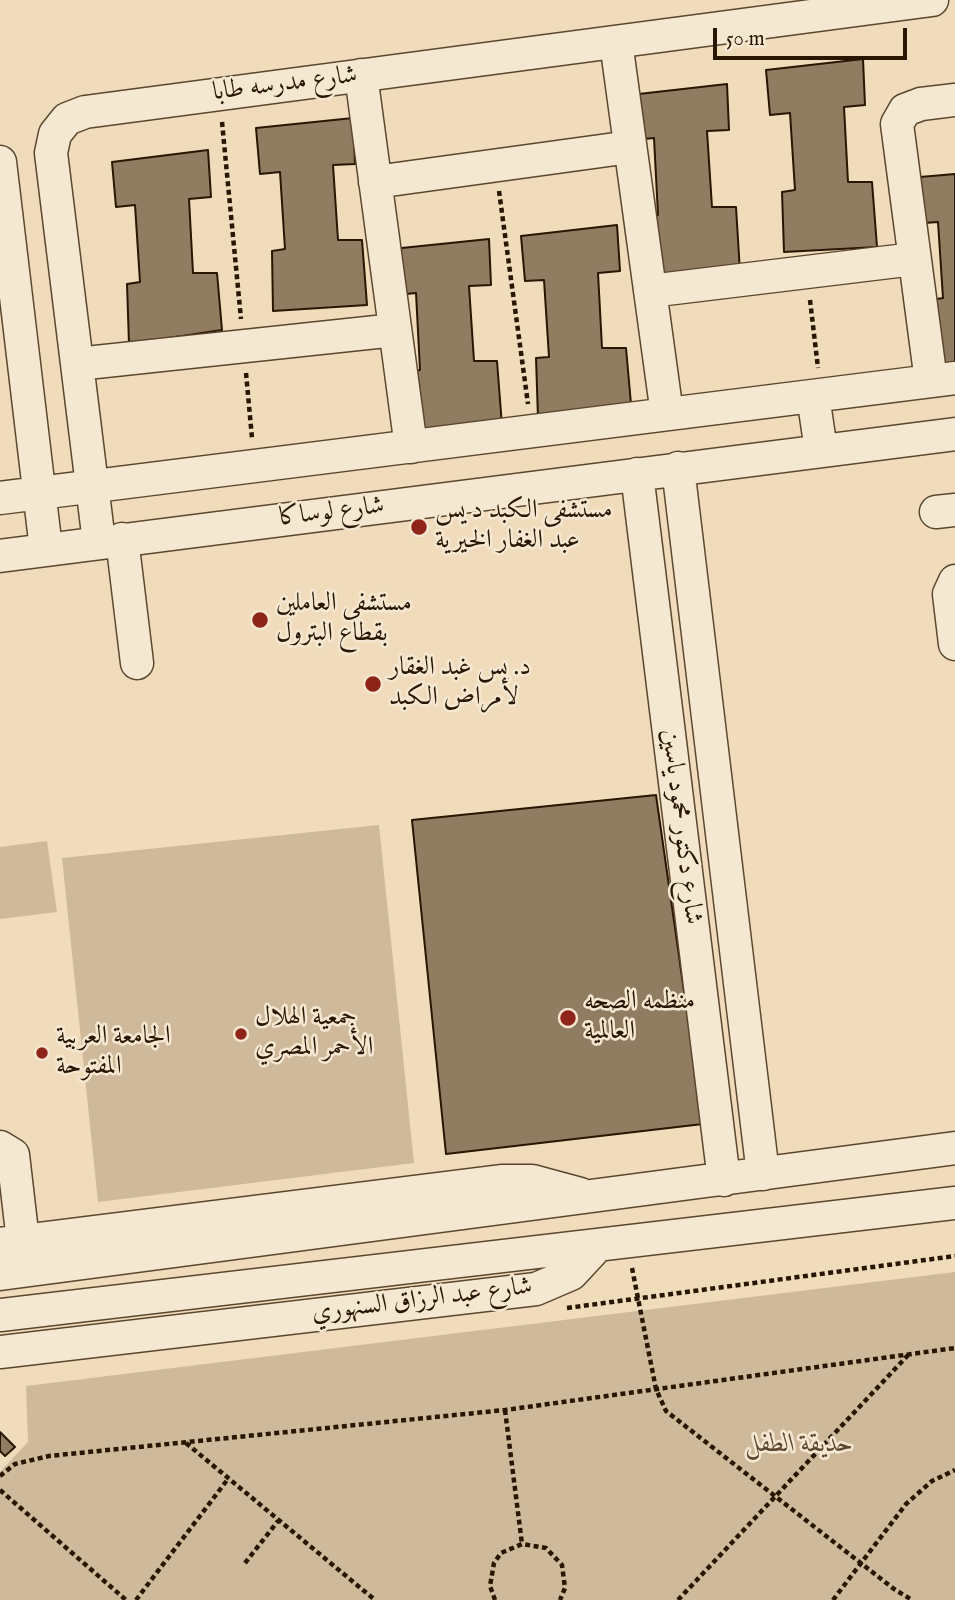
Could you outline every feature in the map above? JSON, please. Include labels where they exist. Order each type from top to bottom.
[{"type":"street","name":"شارع مدرسه طابا","points":[[137,663],[110,541],[92,486],[51,153],[55,134],[67,119],[85,112],[615,42],[790,9],[932,0]]},
{"type":"street","points":[[615,42],[667,414]]},
{"type":"street","points":[[360,75],[411,447]]},
{"type":"street","points":[[0,498],[943,380],[914,259],[897,124],[905,110],[921,104],[955,100]]},
{"type":"street","points":[[375,182],[630,147]]},
{"type":"street","points":[[0,162],[3,208],[46,549]]},
{"type":"street","points":[[650,290],[914,259]]},
{"type":"street","points":[[77,365],[395,330]]},
{"type":"street","points":[[818,395],[821,450]]},
{"type":"street","name":"شارع لوساكا","points":[[0,556],[955,434]]},
{"type":"street","name":"شارع دكتور محمود ياسين","points":[[678,468],[763,1174]]},
{"type":"street","name":"شارع دكتور محمود ياسين","points":[[636,474],[724,1180]]},
{"type":"street","points":[[955,581],[949,594],[955,644]]},
{"type":"street","points":[[0,1147],[13,1154],[12,1243],[501,1181],[532,1181],[592,1198]]},
{"type":"street","points":[[0,1274],[955,1148]]},
{"type":"street","points":[[0,1315],[955,1203]]},
{"type":"street","name":"شارع عبد الرزاق السنهوري","points":[[0,1352],[536,1289],[571,1274],[612,1244]]},
{"type":"path","points":[[219,94],[255,465]]},
{"type":"path","points":[[496,165],[531,432]]},
{"type":"path","points":[[806,272],[818,395]]},
{"type":"path","points":[[612,1244],[662,1405],[674,1419],[912,1600]]},
{"type":"path","points":[[0,1476],[15,1464],[37,1458],[505,1410],[955,1348]]},
{"type":"path","points":[[679,1600],[773,1496],[911,1353]]},
{"type":"path","points":[[505,1410],[522,1544]]},
{"type":"path","points":[[186,1443],[375,1600]]},
{"type":"path","points":[[833,1600],[888,1525],[923,1488],[955,1471]]},
{"type":"path","points":[[136,1600],[228,1479]]},
{"type":"path","points":[[0,1489],[126,1600]]},
{"type":"path","points":[[245,1563],[278,1521]]},
{"type":"path","points":[[495,1600],[490,1586],[494,1563],[501,1553],[522,1544],[546,1548],[562,1565],[565,1588],[560,1600]]},
{"type":"green space","name":"جمعية الهلال الأحمر المصري","points":[[379,825],[414,1163],[98,1202],[62,858]]},
{"type":"green space","points":[[47,841],[57,912],[0,919],[0,847]]},
{"type":"green space","name":"حديقة الطفل","points":[[955,1272],[955,1600],[0,1600],[0,1472],[28,1442],[26,1386]]},
{"type":"building","points":[[863,59],[865,105],[844,107],[848,182],[872,182],[877,247],[784,252],[782,192],[795,190],[790,113],[770,115],[766,70]]},
{"type":"building","points":[[727,84],[729,130],[707,131],[712,207],[736,207],[740,272],[657,275],[646,217],[658,215],[654,138],[634,140],[630,95]]},
{"type":"building","points":[[353,118],[355,164],[333,165],[338,240],[362,240],[367,305],[273,311],[272,251],[285,249],[280,172],[260,174],[256,128]]},
{"type":"building","points":[[208,150],[211,197],[189,199],[193,273],[217,273],[222,330],[129,344],[127,284],[140,282],[135,205],[116,207],[112,162]]},
{"type":"building","points":[[955,174],[955,363],[939,364],[930,300],[943,298],[938,222],[924,223],[920,177]]},
{"type":"building","points":[[617,225],[620,271],[598,273],[602,348],[626,348],[631,404],[538,418],[536,358],[549,357],[544,280],[525,281],[521,236]]},
{"type":"building","points":[[489,239],[491,285],[469,286],[474,361],[497,361],[502,426],[416,431],[408,371],[420,370],[416,293],[396,295],[392,249]]},
{"type":"building","points":[[656,795],[703,1124],[446,1154],[412,820]]},
{"type":"building","points":[[0,1432],[15,1447],[5,1456],[0,1451]]},
{"type":"place","name":"مستشفى الكبد د يس عبد الغفار الخيرية","points":[[419,527]]},
{"type":"place","name":"مستشفى العاملين بقطاع البترول","points":[[260,620]]},
{"type":"place","name":"د. يس غبد الغقار لأمراض الكبد","points":[[373,684]]},
{"type":"place","name":"منظمه الصحه العالمية","points":[[568,1018]]},
{"type":"place","name":"جمعية الهلال الأحمر المصري","points":[[241,1034]]},
{"type":"place","name":"الجامعة العربية المفتوحة","points":[[42,1053]]}]
